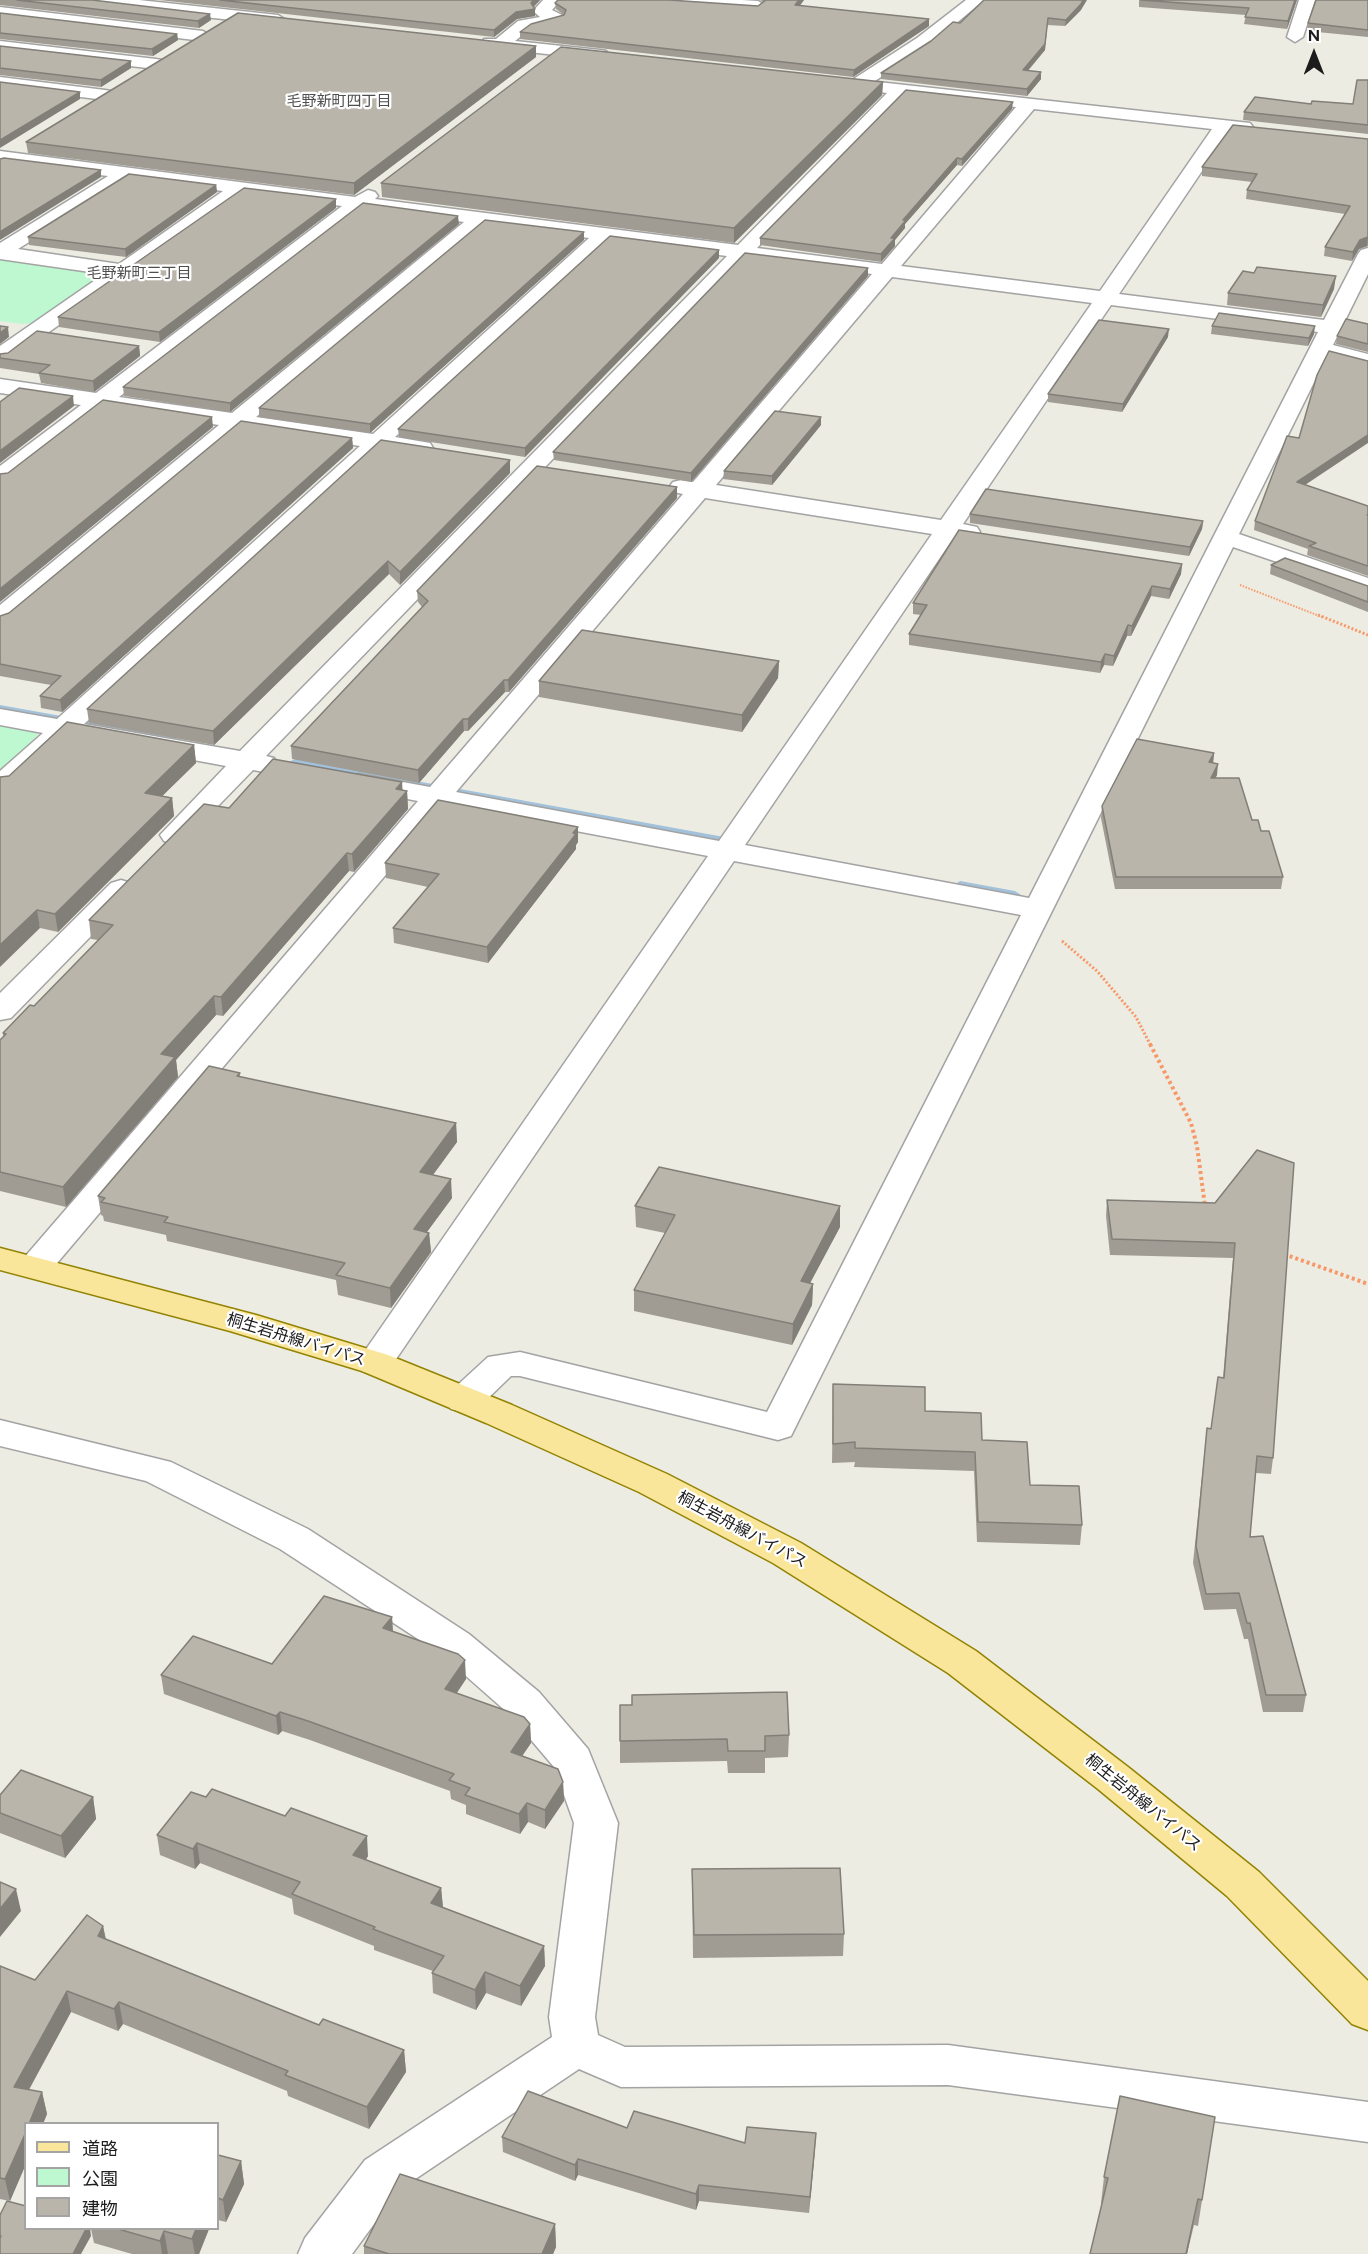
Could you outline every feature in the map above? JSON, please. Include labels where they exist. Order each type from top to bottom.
[{"type":"main road","name":"桐生岩舟線バイパス","points":[[17,1263],[243,1323],[375,1363],[653,1483],[777,1547],[962,1662],[1113,1778],[1243,1884],[1368,2011]]},
{"type":"street","points":[[94,0],[293,22]]},
{"type":"street","points":[[200,12],[222,0]]},
{"type":"street","points":[[500,44],[524,25],[556,18],[541,11],[553,0]]},
{"type":"street","points":[[670,0],[758,6]]},
{"type":"street","points":[[976,0],[923,42],[852,84],[1258,129]]},
{"type":"street","points":[[1295,37],[1307,0]]},
{"type":"street","points":[[0,12],[203,36]]},
{"type":"street","points":[[135,76],[236,15]]},
{"type":"street","points":[[477,42],[615,57]]},
{"type":"street","points":[[0,46],[156,64]]},
{"type":"street","points":[[532,70],[558,51]]},
{"type":"street","points":[[0,82],[110,92],[84,107]]},
{"type":"street","points":[[0,1011],[248,761],[740,251],[901,89]]},
{"type":"street","points":[[17,1263],[437,797],[1029,104]]},
{"type":"street","points":[[375,1363],[1224,125]]},
{"type":"street","points":[[1,158],[23,145]]},
{"type":"street","points":[[1,158],[1106,298],[1326,338],[1368,361]]},
{"type":"street","points":[[0,253],[126,173]]},
{"type":"street","points":[[0,477],[386,182]]},
{"type":"street","points":[[0,356],[240,188]]},
{"type":"street","points":[[0,618],[481,218]]},
{"type":"street","points":[[0,786],[606,234]]},
{"type":"street","points":[[0,253],[122,270]]},
{"type":"street","points":[[464,1400],[501,1365],[520,1364],[778,1427],[1036,913],[1201,569],[1225,538],[1368,254]]},
{"type":"street","points":[[0,327],[58,336]]},
{"type":"street","points":[[141,348],[164,351]]},
{"type":"street","points":[[0,386],[445,452]]},
{"type":"street","points":[[0,449],[31,453]]},
{"type":"street","points":[[664,485],[993,536]]},
{"type":"street","points":[[1225,538],[1248,543],[1368,586]]},
{"type":"street","points":[[0,717],[292,769]]},
{"type":"street","points":[[337,778],[726,851],[1036,913]]},
{"type":"street","points":[[0,1433],[158,1471],[294,1539],[455,1644],[524,1703],[573,1760],[596,1823],[572,2017],[576,2046]]},
{"type":"street","points":[[576,2046],[621,2067],[948,2065],[1368,2122]]},
{"type":"street","points":[[323,2254],[382,2175],[576,2046]]},
{"type":"path","points":[[1201,569],[1368,635]]},
{"type":"path","points":[[1036,913],[1097,971],[1136,1017],[1191,1123],[1197,1146],[1206,1217]]},
{"type":"path","points":[[1281,1253],[1368,1284]]},
{"type":"green space","points":[[0,256],[106,273],[36,323],[0,321]]},
{"type":"green space","points":[[0,723],[36,730],[38,735],[0,771]]},
{"type":"building","points":[[17,0],[92,0],[210,14],[198,21]]},
{"type":"building","points":[[220,0],[534,0],[531,3],[535,9],[516,12],[494,30]]},
{"type":"building","points":[[558,0],[669,0],[758,6],[766,0],[799,0],[795,5],[929,19],[854,70],[520,32],[531,24],[564,15],[566,10],[555,3]]},
{"type":"building","points":[[984,0],[1083,0],[1066,20],[1048,18],[1045,44],[1023,70],[1041,72],[1027,89],[881,73],[931,41],[953,22],[960,23]]},
{"type":"building","points":[[1141,0],[1295,0],[1288,21],[1245,17],[1249,8]]},
{"type":"building","points":[[1316,0],[1368,0],[1368,30],[1308,23]]},
{"type":"building","points":[[0,13],[177,34],[152,49],[0,33]]},
{"type":"building","points":[[238,13],[536,46],[354,183],[26,142]]},
{"type":"building","points":[[0,46],[131,61],[101,80],[0,68]]},
{"type":"building","points":[[561,47],[883,82],[734,228],[381,183]]},
{"type":"building","points":[[1357,80],[1368,80],[1368,125],[1244,112],[1255,97],[1311,104],[1312,101],[1353,104]]},
{"type":"building","points":[[0,82],[80,92],[0,140]]},
{"type":"building","points":[[906,90],[1013,102],[962,159],[957,158],[903,220],[906,220],[891,238],[895,238],[881,254],[760,238]]},
{"type":"building","points":[[1233,125],[1368,139],[1368,237],[1360,240],[1353,252],[1325,247],[1350,206],[1247,190],[1257,174],[1202,167]]},
{"type":"building","points":[[0,159],[101,170],[0,232]]},
{"type":"building","points":[[129,174],[216,185],[125,249],[28,237]]},
{"type":"building","points":[[244,188],[336,199],[159,332],[58,317]]},
{"type":"building","points":[[363,203],[458,216],[230,403],[123,387]]},
{"type":"building","points":[[485,220],[584,232],[370,424],[259,408]]},
{"type":"building","points":[[610,236],[719,250],[525,448],[398,429]]},
{"type":"building","points":[[745,253],[868,268],[691,473],[553,452]]},
{"type":"building","points":[[1257,267],[1336,276],[1323,305],[1228,293],[1243,271],[1254,273]]},
{"type":"building","points":[[1219,313],[1315,326],[1309,338],[1212,326]]},
{"type":"building","points":[[1346,319],[1368,324],[1368,344],[1337,336]]},
{"type":"building","points":[[1099,320],[1169,329],[1123,404],[1048,394]]},
{"type":"building","points":[[0,326],[8,327],[0,333]]},
{"type":"building","points":[[37,331],[139,346],[93,381],[39,373],[50,365],[0,358],[0,354],[8,353]]},
{"type":"building","points":[[1329,351],[1368,361],[1368,435],[1297,482],[1368,506],[1368,566],[1309,546],[1316,543],[1255,521],[1287,436],[1299,438],[1317,375]]},
{"type":"building","points":[[19,388],[73,396],[0,451],[0,402]]},
{"type":"building","points":[[103,400],[212,417],[0,589],[0,474],[8,473]]},
{"type":"building","points":[[775,411],[821,417],[772,476],[724,471]]},
{"type":"building","points":[[241,421],[352,438],[60,700],[40,696],[61,676],[0,664],[0,616],[9,613]]},
{"type":"building","points":[[381,440],[510,460],[400,572],[388,561],[213,731],[87,709]]},
{"type":"building","points":[[537,466],[677,487],[508,680],[504,680],[468,719],[463,719],[418,770],[291,746],[428,601],[417,591]]},
{"type":"building","points":[[986,489],[1203,521],[1190,547],[970,514]]},
{"type":"building","points":[[959,530],[1182,564],[1170,589],[1152,586],[1132,626],[1128,625],[1114,656],[1105,654],[1101,662],[909,634],[927,605],[913,603]]},
{"type":"building","points":[[1285,558],[1368,586],[1368,602],[1271,565]]},
{"type":"building","points":[[582,630],[779,661],[742,715],[539,681]]},
{"type":"building","points":[[67,722],[194,745],[145,793],[172,798],[55,914],[37,910],[0,945],[0,777],[9,776]]},
{"type":"building","points":[[1137,739],[1214,753],[1209,762],[1218,764],[1211,778],[1239,778],[1252,820],[1258,820],[1261,831],[1269,831],[1283,877],[1116,877],[1102,806]]},
{"type":"building","points":[[273,759],[402,782],[396,789],[407,791],[352,854],[347,853],[221,997],[214,996],[161,1054],[175,1057],[63,1187],[0,1172],[0,1040],[6,1034],[3,1033],[30,1005],[34,1006],[113,925],[89,920],[204,804],[229,808]]},
{"type":"building","points":[[438,800],[578,827],[573,833],[576,834],[487,947],[393,928],[439,874],[385,863]]},
{"type":"building","points":[[209,1066],[240,1073],[237,1076],[456,1123],[420,1172],[451,1179],[414,1229],[429,1233],[390,1288],[336,1275],[345,1263],[164,1222],[168,1217],[101,1202],[105,1198],[98,1196]]},
{"type":"building","points":[[1257,1150],[1294,1163],[1273,1458],[1257,1456],[1250,1537],[1263,1536],[1306,1695],[1266,1695],[1250,1623],[1247,1623],[1239,1593],[1206,1594],[1196,1546],[1207,1428],[1211,1429],[1218,1377],[1224,1378],[1235,1243],[1112,1239],[1107,1200],[1215,1203]]},
{"type":"building","points":[[659,1167],[840,1206],[801,1281],[813,1284],[793,1324],[634,1290],[675,1215],[635,1206]]},
{"type":"building","points":[[833,1384],[925,1387],[925,1411],[981,1413],[982,1440],[1027,1442],[1030,1485],[1079,1486],[1082,1525],[978,1522],[975,1452],[855,1448],[855,1442],[833,1444]]},
{"type":"building","points":[[324,1596],[392,1617],[383,1628],[458,1654],[465,1660],[445,1689],[524,1717],[530,1724],[511,1752],[558,1769],[563,1782],[545,1810],[527,1803],[519,1814],[465,1795],[470,1788],[449,1780],[454,1774],[308,1721],[280,1712],[276,1716],[161,1675],[193,1636],[272,1664]]},
{"type":"building","points":[[787,1692],[789,1735],[765,1736],[765,1751],[728,1751],[727,1739],[620,1741],[620,1705],[632,1705],[632,1695]]},
{"type":"building","points":[[21,1770],[93,1797],[61,1836],[0,1813],[0,1795]]},
{"type":"building","points":[[212,1789],[285,1816],[291,1808],[367,1836],[353,1855],[441,1888],[431,1903],[544,1946],[520,1986],[485,1972],[475,1990],[432,1973],[444,1956],[373,1929],[375,1927],[292,1894],[300,1882],[197,1843],[193,1849],[157,1835],[191,1792],[206,1797]]},
{"type":"building","points":[[840,1868],[844,1934],[694,1935],[692,1869]]},
{"type":"building","points":[[0,1882],[16,1889],[0,1909]]},
{"type":"building","points":[[87,1915],[103,1926],[98,1936],[319,2025],[323,2019],[404,2050],[367,2107],[285,2075],[288,2071],[119,2002],[114,2009],[67,1991],[14,2087],[42,2092],[30,2122],[24,2122],[24,2136],[5,2179],[0,2178],[0,1966],[35,1980]]},
{"type":"building","points":[[528,2091],[627,2128],[634,2111],[745,2143],[747,2127],[816,2133],[810,2197],[699,2185],[696,2194],[578,2159],[575,2165],[502,2137]]},
{"type":"building","points":[[1120,2096],[1215,2117],[1202,2200],[1198,2199],[1186,2254],[1090,2254],[1108,2178],[1104,2177]]},
{"type":"building","points":[[219,2155],[241,2161],[223,2200],[219,2198]]},
{"type":"building","points":[[400,2174],[555,2224],[542,2254],[389,2254],[364,2246]]},
{"type":"building","points":[[7,2201],[24,2205],[24,2230],[85,2230],[73,2254],[0,2254],[0,2215]]},
{"type":"building","points":[[122,2230],[196,2230],[192,2239],[164,2231],[160,2241]]},
{"type":"waterway","points":[[0,708],[172,739]]},
{"type":"waterway","points":[[295,762],[735,843]]},
{"type":"waterway","points":[[960,885],[1015,895]]},
{"type":"district","name":"毛野新町四丁目","points":[[339,102]]},
{"type":"district","name":"毛野新町三丁目","points":[[139,274]]}]
